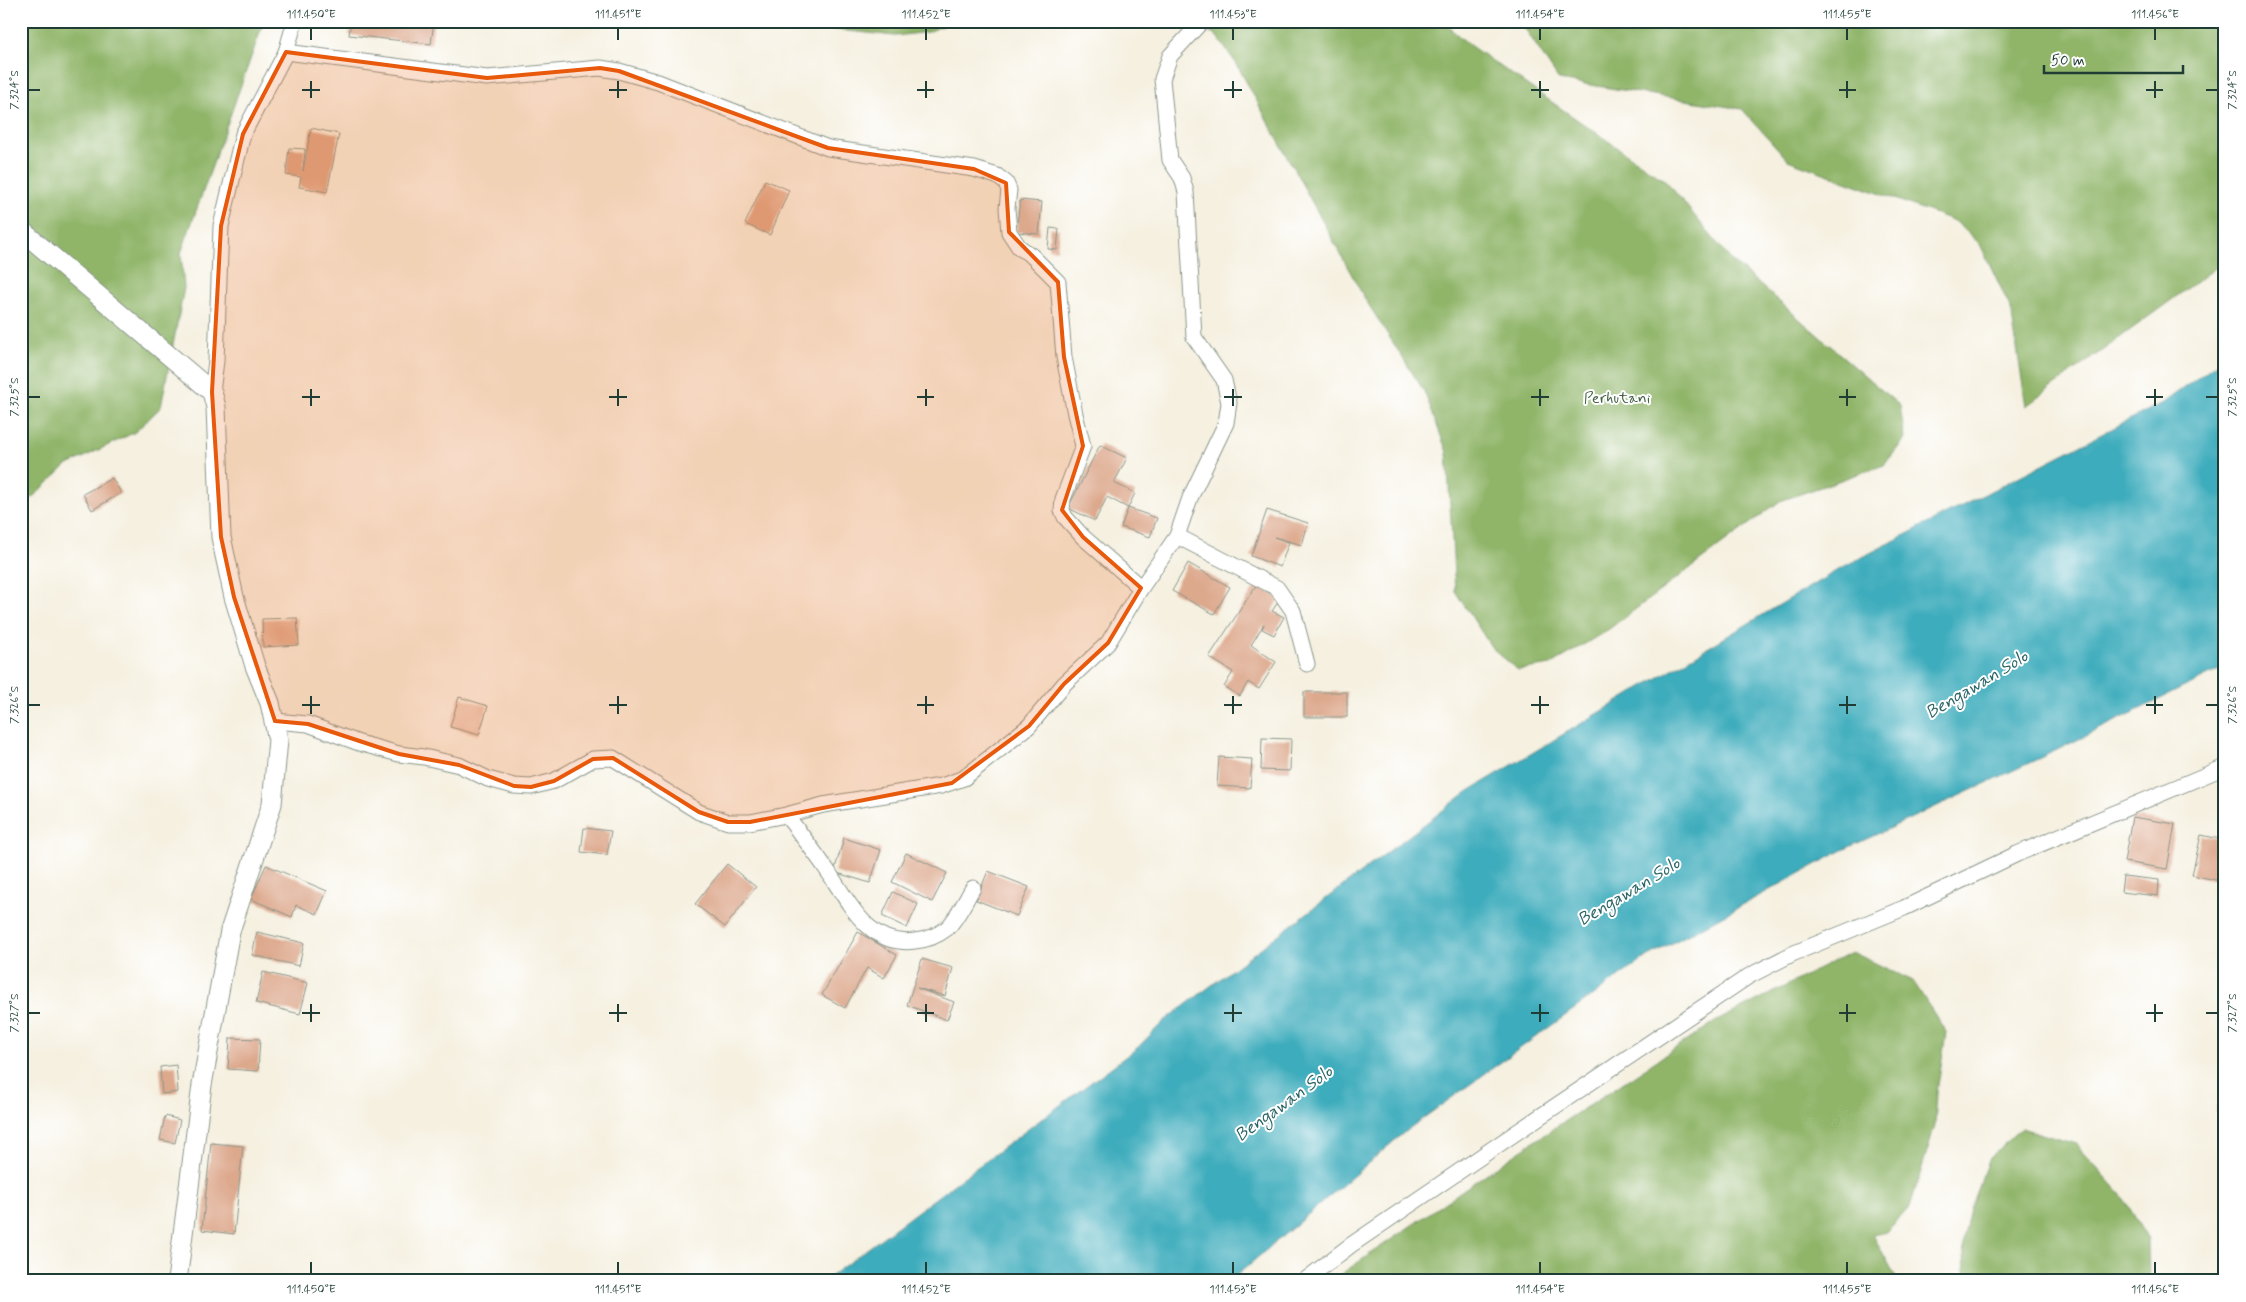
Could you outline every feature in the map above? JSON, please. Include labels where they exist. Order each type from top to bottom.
[{"type":"street","points":[[177,1281],[202,1085],[230,930],[272,804],[278,740],[275,721],[234,596],[222,537],[216,407],[212,392],[216,361],[221,226],[243,134],[286,52],[295,21]]},
{"type":"street","points":[[275,721],[308,724],[358,743],[399,754],[424,757],[459,765],[488,779],[514,786],[531,787],[554,781],[593,759],[613,758],[699,812],[728,822],[750,822],[823,805],[941,786],[964,778],[1029,726],[1064,684],[1108,643],[1141,588],[1177,536],[1190,498],[1226,423],[1230,403],[1224,380],[1194,337],[1186,192],[1182,178],[1170,160],[1162,79],[1170,56],[1202,21]]},
{"type":"street","points":[[286,52],[487,78],[600,68],[620,71],[658,82],[828,148],[974,169],[998,176],[1006,183],[1009,190],[1007,208],[1009,232],[1019,247],[1032,256],[1058,282],[1064,357],[1083,446],[1063,499],[1062,510],[1065,518],[1083,537],[1141,588]]},
{"type":"street","points":[[21,230],[212,392]]},
{"type":"street","points":[[1177,536],[1277,588],[1293,611],[1307,664]]},
{"type":"street","points":[[1304,1281],[1352,1245],[1749,976],[1792,954],[1904,908],[2017,854],[2106,819],[2225,767]]},
{"type":"street","points":[[786,815],[805,839],[851,908],[877,935],[887,940],[901,944],[927,940],[947,928],[974,888]]},
{"type":"highlighted area","points":[[286,52],[487,78],[600,68],[619,71],[828,148],[974,169],[1006,183],[1009,232],[1058,282],[1064,357],[1083,446],[1062,510],[1083,537],[1141,588],[1108,643],[1064,684],[1029,726],[952,783],[750,822],[728,822],[699,812],[613,758],[593,759],[554,781],[531,787],[514,786],[459,765],[399,754],[308,724],[275,721],[234,597],[221,537],[212,392],[221,226],[243,134]]},
{"type":"green space","points":[[21,21],[264,21],[181,253],[184,288],[161,407],[135,432],[66,466],[21,508]]},
{"type":"green space","points":[[757,21],[953,21],[928,32],[895,36]]},
{"type":"green space","name":"Perhutani","points":[[1183,21],[1441,21],[1472,47],[1666,181],[1731,260],[1900,406],[1905,439],[1884,465],[1780,501],[1609,629],[1551,665],[1518,670],[1492,648],[1455,591],[1447,452],[1424,391],[1365,299],[1236,63],[1215,34]]},
{"type":"green space","points":[[1520,21],[2225,21],[2225,261],[2026,406],[2011,309],[1980,244],[1955,221],[1788,160],[1742,109],[1559,80]]},
{"type":"green space","points":[[1852,952],[1913,981],[1946,1032],[1937,1092],[1935,1125],[1910,1207],[1886,1232],[1873,1235],[1898,1281],[1331,1281],[1518,1152],[1715,1022]]},
{"type":"green space","points":[[2021,1128],[2076,1144],[2121,1194],[2148,1239],[2149,1281],[1966,1281],[1963,1241],[1970,1208],[1989,1158]]},
{"type":"water","name":"Bengawan Solo","points":[[2225,358],[2225,667],[2057,750],[1843,850],[1645,958],[1407,1130],[1230,1281],[824,1281],[1137,1048],[1163,1022],[1467,792],[1841,568],[2164,402]]},
{"type":"building","points":[[351,21],[434,21],[431,44],[349,35]]},
{"type":"building","points":[[311,128],[339,134],[327,192],[299,187],[301,177],[286,175],[289,148],[305,149],[303,171]]},
{"type":"building","points":[[765,180],[789,190],[770,235],[745,224]]},
{"type":"building","points":[[1020,200],[1042,202],[1039,234],[1016,232]]},
{"type":"building","points":[[1050,228],[1059,229],[1057,250],[1048,249]]},
{"type":"building","points":[[1100,445],[1127,458],[1114,483],[1135,493],[1128,508],[1107,497],[1095,521],[1068,508]]},
{"type":"building","points":[[112,478],[121,493],[92,510],[83,494]]},
{"type":"building","points":[[1128,508],[1157,518],[1150,537],[1121,527]]},
{"type":"building","points":[[1267,510],[1308,523],[1302,545],[1274,537],[1289,542],[1280,567],[1251,556]]},
{"type":"building","points":[[1188,563],[1230,587],[1214,614],[1172,591]]},
{"type":"building","points":[[1257,584],[1280,599],[1272,611],[1284,617],[1274,635],[1262,629],[1264,624],[1251,645],[1276,662],[1259,689],[1248,682],[1240,696],[1224,687],[1233,672],[1209,657]]},
{"type":"building","points":[[297,618],[299,645],[263,647],[262,619]]},
{"type":"building","points":[[21,621],[27,622],[22,646],[21,646]]},
{"type":"building","points":[[1304,692],[1347,692],[1347,717],[1304,717]]},
{"type":"building","points":[[459,697],[488,706],[479,735],[450,727]]},
{"type":"building","points":[[1262,738],[1291,739],[1290,771],[1261,770]]},
{"type":"building","points":[[1219,757],[1252,759],[1250,788],[1217,786]]},
{"type":"building","points":[[2132,817],[2175,824],[2167,869],[2124,862]]},
{"type":"building","points":[[584,828],[611,831],[607,855],[581,852]]},
{"type":"building","points":[[2201,835],[2225,840],[2225,882],[2192,875]]},
{"type":"building","points":[[844,838],[881,850],[870,883],[834,872]]},
{"type":"building","points":[[906,853],[947,873],[932,902],[892,882]]},
{"type":"building","points":[[727,864],[756,887],[725,927],[695,904]]},
{"type":"building","points":[[266,865],[327,891],[317,914],[296,905],[292,917],[251,899]]},
{"type":"building","points":[[988,871],[1029,887],[1017,916],[976,900]]},
{"type":"building","points":[[2123,876],[2159,880],[2158,896],[2121,892]]},
{"type":"building","points":[[893,892],[918,904],[907,928],[882,916]]},
{"type":"building","points":[[257,932],[304,943],[299,966],[252,955]]},
{"type":"building","points":[[858,932],[897,955],[884,978],[867,968],[845,1008],[822,995]]},
{"type":"building","points":[[922,959],[953,968],[945,996],[917,988],[954,1002],[947,1020],[907,1005]]},
{"type":"building","points":[[263,972],[308,983],[300,1014],[256,1003]]},
{"type":"building","points":[[230,1038],[260,1039],[258,1071],[228,1069]]},
{"type":"building","points":[[176,1065],[178,1092],[162,1094],[160,1067]]},
{"type":"building","points":[[2225,1075],[2225,1115],[2215,1113]]},
{"type":"building","points":[[165,1116],[180,1120],[175,1143],[160,1140]]},
{"type":"building","points":[[211,1143],[243,1146],[234,1234],[202,1230]]}]
